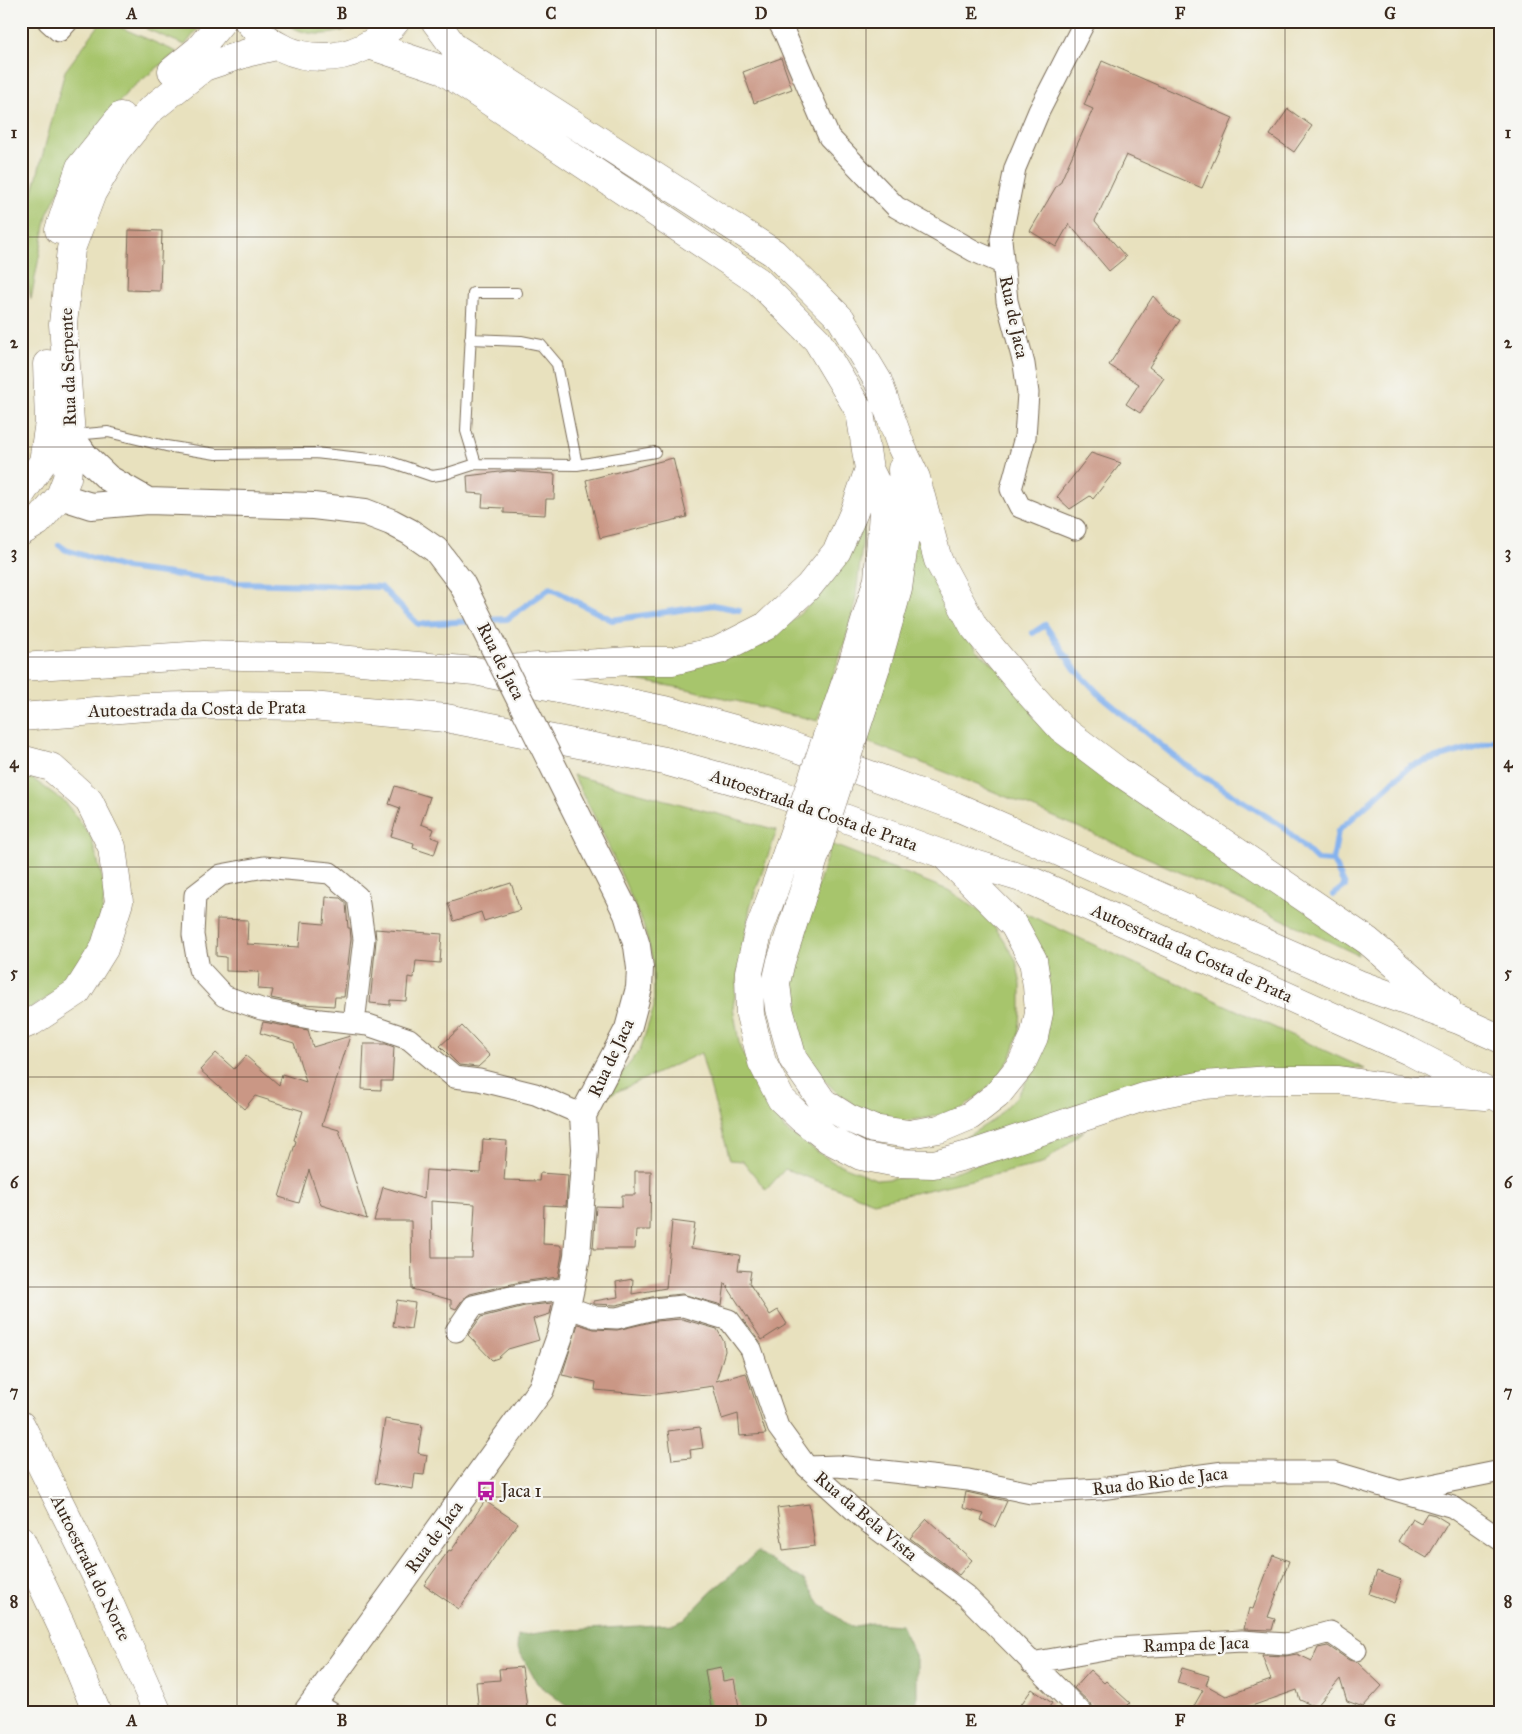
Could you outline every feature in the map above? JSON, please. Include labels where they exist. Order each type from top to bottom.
[{"type":"main road","name":"Rua da Serpente","points":[[21,494],[42,467],[49,422],[45,331],[54,244],[80,167],[132,102],[199,49],[222,21]]},
{"type":"main road","points":[[248,21],[257,32],[276,46],[298,55],[322,58],[346,55],[369,45],[388,31],[396,21]]},
{"type":"main road","points":[[435,21],[454,47],[774,253],[841,319],[878,381],[901,446],[916,478],[938,560],[974,627],[1022,686],[1061,728],[1118,771],[1368,941],[1459,1020]]},
{"type":"main road","points":[[369,45],[441,69],[758,281],[817,340],[860,412],[869,469],[884,499],[878,579],[865,662],[801,899],[776,983],[779,1009],[793,1059],[823,1102],[848,1118],[873,1129],[909,1134],[940,1129],[970,1116],[997,1095],[1021,1065],[1034,1037],[1039,1013],[1033,960],[1014,925],[942,854]]},
{"type":"main road","name":"Rua da Serpente","points":[[21,532],[38,522],[60,496],[67,478],[70,436],[63,324],[71,250],[92,193],[116,152],[149,110],[176,88],[204,67],[276,46]]},
{"type":"main road","points":[[901,446],[905,536],[898,589],[865,662],[774,890],[758,933],[750,972],[750,1015],[762,1062],[781,1098],[802,1120],[828,1139],[861,1156],[897,1163],[934,1164],[972,1154],[1144,1097],[1204,1085],[1270,1080],[1339,1080],[1406,1090],[1498,1097]]},
{"type":"main road","points":[[42,467],[60,496]]},
{"type":"main road","points":[[475,671],[630,661],[673,661],[719,650],[735,642],[766,626],[809,586],[838,551],[869,469]]},
{"type":"main road","name":"Rua de Jaca","points":[[21,500],[60,496]]},
{"type":"main road","points":[[21,667],[204,655],[327,658],[475,671],[669,711],[778,741],[955,806],[1361,985],[1459,1020],[1501,1038]]},
{"type":"main road","name":"Autoestrada da Costa de Prata","points":[[21,717],[144,707],[311,706],[446,718],[665,761],[771,791],[942,854],[1034,882],[1409,1051],[1498,1097]]},
{"type":"main road","points":[[21,759],[50,767],[89,801],[112,847],[119,902],[104,949],[77,992],[33,1021],[21,1026]]},
{"type":"main road","name":"Autoestrada do Norte","points":[[21,1425],[109,1602],[158,1713]]},
{"type":"main road","points":[[21,1540],[61,1625],[97,1713]]},
{"type":"street","points":[[48,21],[59,31],[68,21]]},
{"type":"street","points":[[778,21],[829,137],[896,207],[974,251],[1004,264]]},
{"type":"street","name":"Rua de Jaca","points":[[1075,529],[1020,507],[1011,489],[1025,438],[1028,393],[1024,364],[1007,301],[1001,239],[1015,168],[1039,110],[1085,21]]},
{"type":"street","name":"Rua de Jaca","points":[[70,436],[86,457],[108,478],[148,501]]},
{"type":"street","name":"Rua de Jaca","points":[[60,496],[91,506],[148,501],[313,506],[365,512],[410,532],[436,550],[462,584],[628,914],[637,946],[640,968],[639,988],[628,1029],[583,1115],[584,1159],[577,1256],[560,1332],[541,1389],[317,1710]]},
{"type":"street","points":[[354,1023],[364,939],[358,897],[330,874],[264,867],[220,874],[195,895],[192,934],[199,969],[224,996],[261,1009],[320,1020],[368,1025],[410,1039],[454,1077],[479,1080],[535,1094],[583,1115]]},
{"type":"street","points":[[456,1331],[473,1306],[523,1294],[569,1298]]},
{"type":"street","name":"Rua da Bela Vista","points":[[569,1298],[595,1317],[617,1318],[653,1309],[683,1306],[729,1320],[751,1349],[778,1427],[807,1467],[864,1519],[966,1596],[1082,1713]]},
{"type":"street","name":"Rua do Rio de Jaca","points":[[807,1467],[837,1466],[968,1480],[1031,1493],[1100,1489],[1224,1472],[1334,1472],[1453,1508],[1501,1540]]},
{"type":"street","points":[[1400,1492],[1501,1471]]},
{"type":"street","name":"Rampa de Jaca","points":[[1030,1662],[1116,1648],[1242,1641],[1286,1644],[1330,1632],[1356,1650]]},
{"type":"lane","points":[[476,464],[466,431],[473,293],[517,293]]},
{"type":"lane","points":[[470,339],[521,341],[541,345],[557,364],[577,464]]},
{"type":"lane","points":[[70,436],[108,432],[166,446],[216,454],[315,453],[388,461],[432,476],[476,464],[577,464],[655,452]]},
{"type":"green space","points":[[102,21],[106,21],[177,52],[128,91],[73,161],[47,215],[31,299],[24,261],[28,210],[65,71]]},
{"type":"green space","points":[[152,21],[204,21],[185,45],[146,29]]},
{"type":"green space","points":[[283,21],[364,21],[334,33],[313,34],[303,32]]},
{"type":"green space","points":[[912,508],[977,651],[1357,950],[1358,955],[1052,816],[865,741]]},
{"type":"green space","points":[[866,512],[855,604],[845,642],[818,721],[687,689],[595,673],[775,634],[809,606],[824,589],[845,557]]},
{"type":"green space","points":[[21,775],[29,776],[65,802],[91,837],[105,888],[101,924],[82,965],[70,983],[21,1015]]},
{"type":"green space","points":[[573,775],[777,830],[750,907],[733,1007],[740,1048],[785,1130],[833,1162],[878,1180],[947,1174],[1084,1131],[1042,1164],[874,1202],[785,1169],[766,1190],[743,1161],[730,1160],[701,1053],[603,1098],[640,1050],[654,1007],[653,962],[643,924],[601,829]]},
{"type":"green space","points":[[831,844],[948,890],[987,916],[1016,960],[1021,985],[1021,1011],[1019,1032],[1011,1057],[994,1083],[963,1108],[928,1118],[893,1122],[862,1110],[837,1093],[810,1065],[796,1039],[792,1005],[795,959]]},
{"type":"green space","points":[[1018,910],[1365,1069],[1325,1068],[1092,1101],[960,1141],[995,1119],[1017,1096],[1032,1072],[1036,941]]},
{"type":"green space","points":[[757,1552],[804,1580],[821,1605],[851,1627],[872,1623],[901,1625],[917,1659],[917,1713],[571,1713],[570,1709],[537,1683],[517,1647],[518,1636],[553,1631],[674,1624],[684,1620],[710,1593]]},
{"type":"building","points":[[781,58],[792,89],[754,103],[743,72]]},
{"type":"building","points":[[1102,61],[1233,118],[1202,188],[1126,155],[1095,221],[1126,257],[1109,271],[1069,224],[1056,247],[1030,231],[1060,183],[1093,109],[1084,105]]},
{"type":"building","points":[[1288,109],[1312,126],[1294,152],[1270,135]]},
{"type":"building","points":[[129,230],[162,231],[160,291],[127,290]]},
{"type":"building","points":[[1153,296],[1169,314],[1180,320],[1149,367],[1164,378],[1140,413],[1126,404],[1139,384],[1109,365]]},
{"type":"building","points":[[1091,453],[1121,463],[1093,499],[1090,496],[1070,509],[1057,497]]},
{"type":"building","points":[[673,458],[687,517],[600,538],[586,480]]},
{"type":"building","points":[[508,471],[555,474],[554,499],[546,499],[545,515],[504,513],[504,508],[482,507],[483,494],[468,493],[467,476]]},
{"type":"building","points":[[395,786],[430,797],[421,824],[434,829],[431,837],[439,840],[434,855],[413,848],[414,843],[391,836],[400,808],[389,804]]},
{"type":"building","points":[[511,883],[520,910],[484,921],[481,912],[454,921],[448,903]]},
{"type":"building","points":[[326,897],[340,898],[346,903],[351,939],[344,997],[335,997],[334,1006],[301,1004],[271,998],[273,990],[258,989],[259,972],[226,971],[226,957],[216,956],[217,919],[248,920],[247,944],[299,947],[301,922],[324,924]]},
{"type":"building","points":[[375,929],[442,934],[440,963],[416,961],[414,978],[408,977],[406,1001],[390,1000],[390,1005],[370,1003],[376,940]]},
{"type":"building","points":[[263,1022],[308,1030],[313,1047],[350,1036],[322,1125],[339,1130],[367,1219],[321,1205],[309,1170],[299,1203],[279,1197],[303,1111],[255,1096],[244,1109],[200,1070],[216,1053],[234,1069],[246,1056],[279,1085],[282,1074],[306,1082],[294,1043],[260,1033]]},
{"type":"building","points":[[462,1026],[490,1056],[478,1067],[459,1065],[440,1046]]},
{"type":"building","points":[[364,1044],[386,1044],[394,1047],[392,1081],[381,1081],[381,1090],[362,1089]]},
{"type":"building","points":[[483,1139],[507,1141],[504,1180],[539,1181],[540,1173],[568,1175],[566,1206],[544,1205],[543,1244],[560,1245],[562,1249],[558,1277],[520,1282],[470,1294],[463,1299],[456,1309],[451,1307],[451,1300],[412,1289],[411,1221],[374,1221],[383,1187],[424,1199],[426,1170],[481,1173]],"holes":[[[431,1201],[475,1204],[472,1258],[432,1258]]]},
{"type":"building","points":[[635,1171],[651,1171],[650,1230],[636,1230],[635,1249],[593,1249],[596,1206],[622,1207],[622,1195],[635,1195]]},
{"type":"building","points":[[672,1221],[695,1224],[691,1248],[740,1255],[738,1270],[751,1271],[749,1283],[770,1315],[778,1310],[787,1324],[762,1340],[725,1283],[722,1305],[682,1294],[652,1297],[616,1305],[594,1304],[594,1301],[618,1297],[616,1282],[633,1279],[632,1294],[666,1288]]},
{"type":"building","points":[[397,1300],[415,1303],[411,1329],[393,1326]]},
{"type":"building","points":[[552,1303],[550,1314],[533,1319],[539,1340],[508,1349],[498,1358],[492,1360],[468,1335],[481,1317],[525,1306]]},
{"type":"building","points":[[682,1319],[717,1329],[724,1342],[725,1351],[716,1381],[746,1373],[766,1434],[740,1436],[738,1414],[722,1419],[713,1386],[650,1395],[595,1390],[596,1382],[562,1375],[578,1324],[594,1329],[617,1330],[655,1321]]},
{"type":"building","points":[[385,1419],[422,1425],[418,1453],[427,1455],[424,1475],[415,1474],[413,1489],[375,1483]]},
{"type":"building","points":[[700,1427],[703,1448],[690,1450],[691,1458],[672,1460],[668,1431]]},
{"type":"building","points":[[966,1492],[1007,1501],[995,1527],[981,1520],[984,1514],[963,1508]]},
{"type":"building","points":[[485,1501],[518,1523],[459,1609],[424,1585],[449,1550],[451,1551]]},
{"type":"building","points":[[809,1504],[815,1546],[783,1550],[777,1508]]},
{"type":"building","points":[[1427,1513],[1435,1515],[1448,1523],[1427,1558],[1398,1541],[1412,1518],[1421,1523]]},
{"type":"building","points":[[927,1519],[972,1560],[959,1575],[910,1538]]},
{"type":"building","points":[[1273,1555],[1289,1561],[1268,1617],[1275,1619],[1272,1630],[1244,1629],[1249,1608],[1253,1609]]},
{"type":"building","points":[[1377,1571],[1402,1580],[1394,1603],[1369,1594]]},
{"type":"building","points":[[1328,1646],[1349,1660],[1357,1662],[1382,1686],[1363,1707],[1347,1701],[1340,1679],[1316,1707],[1300,1700],[1297,1690],[1232,1713],[1190,1713],[1203,1690],[1177,1683],[1182,1668],[1209,1676],[1206,1685],[1226,1696],[1271,1680],[1262,1655],[1285,1656],[1297,1654],[1312,1661],[1318,1648]]},
{"type":"building","points":[[522,1667],[527,1707],[502,1710],[503,1713],[479,1713],[476,1682],[500,1680],[499,1669]]},
{"type":"building","points":[[721,1667],[723,1681],[734,1679],[740,1713],[712,1713],[705,1670]]},
{"type":"building","points":[[1090,1670],[1104,1683],[1106,1681],[1130,1703],[1121,1713],[1094,1713],[1091,1704],[1074,1688]]},
{"type":"building","points":[[1032,1689],[1052,1703],[1045,1713],[1015,1713]]},
{"type":"waterway","points":[[59,545],[66,550],[125,568],[239,583],[381,587],[418,624],[474,621]]},
{"type":"waterway","points":[[487,620],[507,619],[550,588],[612,620],[713,605],[739,610]]},
{"type":"waterway","points":[[1033,633],[1045,625],[1075,669],[1102,697],[1184,764],[1282,826],[1317,860],[1333,861]]},
{"type":"waterway","points":[[1333,895],[1345,886],[1333,861],[1338,831],[1410,766],[1501,739]]},
{"type":"place","name":"Jaca 1","points":[[486,1491]]}]
